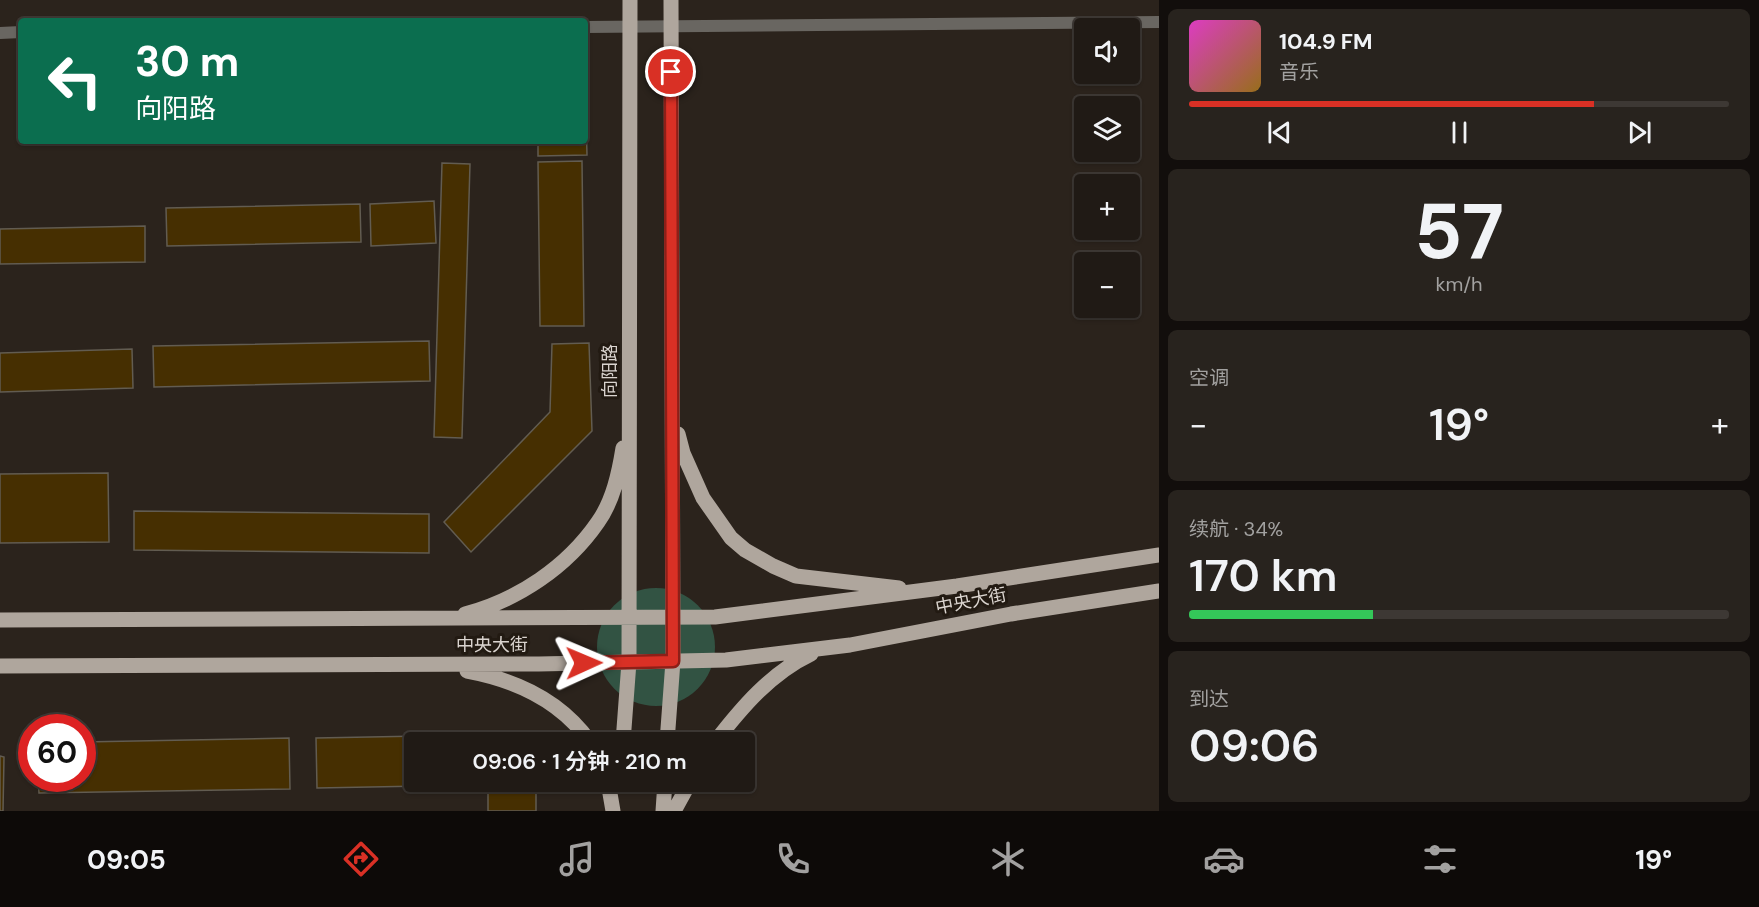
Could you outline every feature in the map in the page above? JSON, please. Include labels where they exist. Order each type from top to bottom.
[{"type":"main road","name":"向阳路","points":[[624,732],[629,662],[630,0]]},
{"type":"main road","points":[[669,732],[673,661],[671,0]]},
{"type":"main road","points":[[448,619],[498,603],[522,591],[566,560],[599,521],[609,500],[621,458],[629,410]]},
{"type":"main road","points":[[672,414],[683,453],[703,498],[731,538],[745,550],[796,576],[923,590]]},
{"type":"main road","name":"中央大街","points":[[0,620],[715,617],[923,590],[1159,555]]},
{"type":"main road","name":"中央大街","points":[[0,666],[438,665],[726,660],[827,648],[1011,614],[1159,591]]},
{"type":"main road","points":[[724,732],[740,711],[779,673],[794,662],[827,648]]},
{"type":"main road","points":[[438,665],[504,679],[527,689],[568,716],[582,732]]},
{"type":"main road","points":[[610,792],[615,811]]},
{"type":"main road","points":[[615,811],[618,792]]},
{"type":"main road","points":[[663,811],[664,792]]},
{"type":"main road","points":[[674,811],[684,792]]},
{"type":"street","points":[[588,27],[1159,22]]},
{"type":"street","points":[[0,33],[18,32]]},
{"type":"green space","points":[[656,588],[678,593],[698,605],[710,625],[715,647],[710,669],[698,689],[678,701],[656,706],[634,701],[614,689],[602,669],[597,647],[602,625],[614,605],[634,593]]},
{"type":"building","points":[[538,144],[587,144],[587,155],[538,156]]},
{"type":"building","points":[[582,161],[584,326],[540,326],[538,162]]},
{"type":"building","points":[[442,163],[470,164],[462,438],[434,437]]},
{"type":"building","points":[[434,201],[436,243],[371,246],[370,204]]},
{"type":"building","points":[[360,204],[361,242],[167,246],[166,208]]},
{"type":"building","points":[[145,226],[145,262],[0,264],[0,229]]},
{"type":"building","points":[[429,341],[430,381],[154,387],[153,346]]},
{"type":"building","points":[[589,343],[592,431],[471,552],[444,522],[550,412],[552,344]]},
{"type":"building","points":[[132,349],[133,388],[0,392],[0,353]]},
{"type":"building","points":[[108,473],[109,542],[0,543],[0,474]]},
{"type":"building","points":[[134,511],[429,514],[429,553],[134,550]]},
{"type":"building","points":[[404,736],[404,786],[317,788],[316,738]]},
{"type":"building","points":[[289,738],[290,789],[39,793],[96,792],[96,742]]},
{"type":"building","points":[[0,756],[4,757],[3,811],[0,811]]},
{"type":"building","points":[[488,792],[536,792],[536,811],[488,811]]},
{"type":"route","points":[[584,663],[673,661],[671,72]]}]
